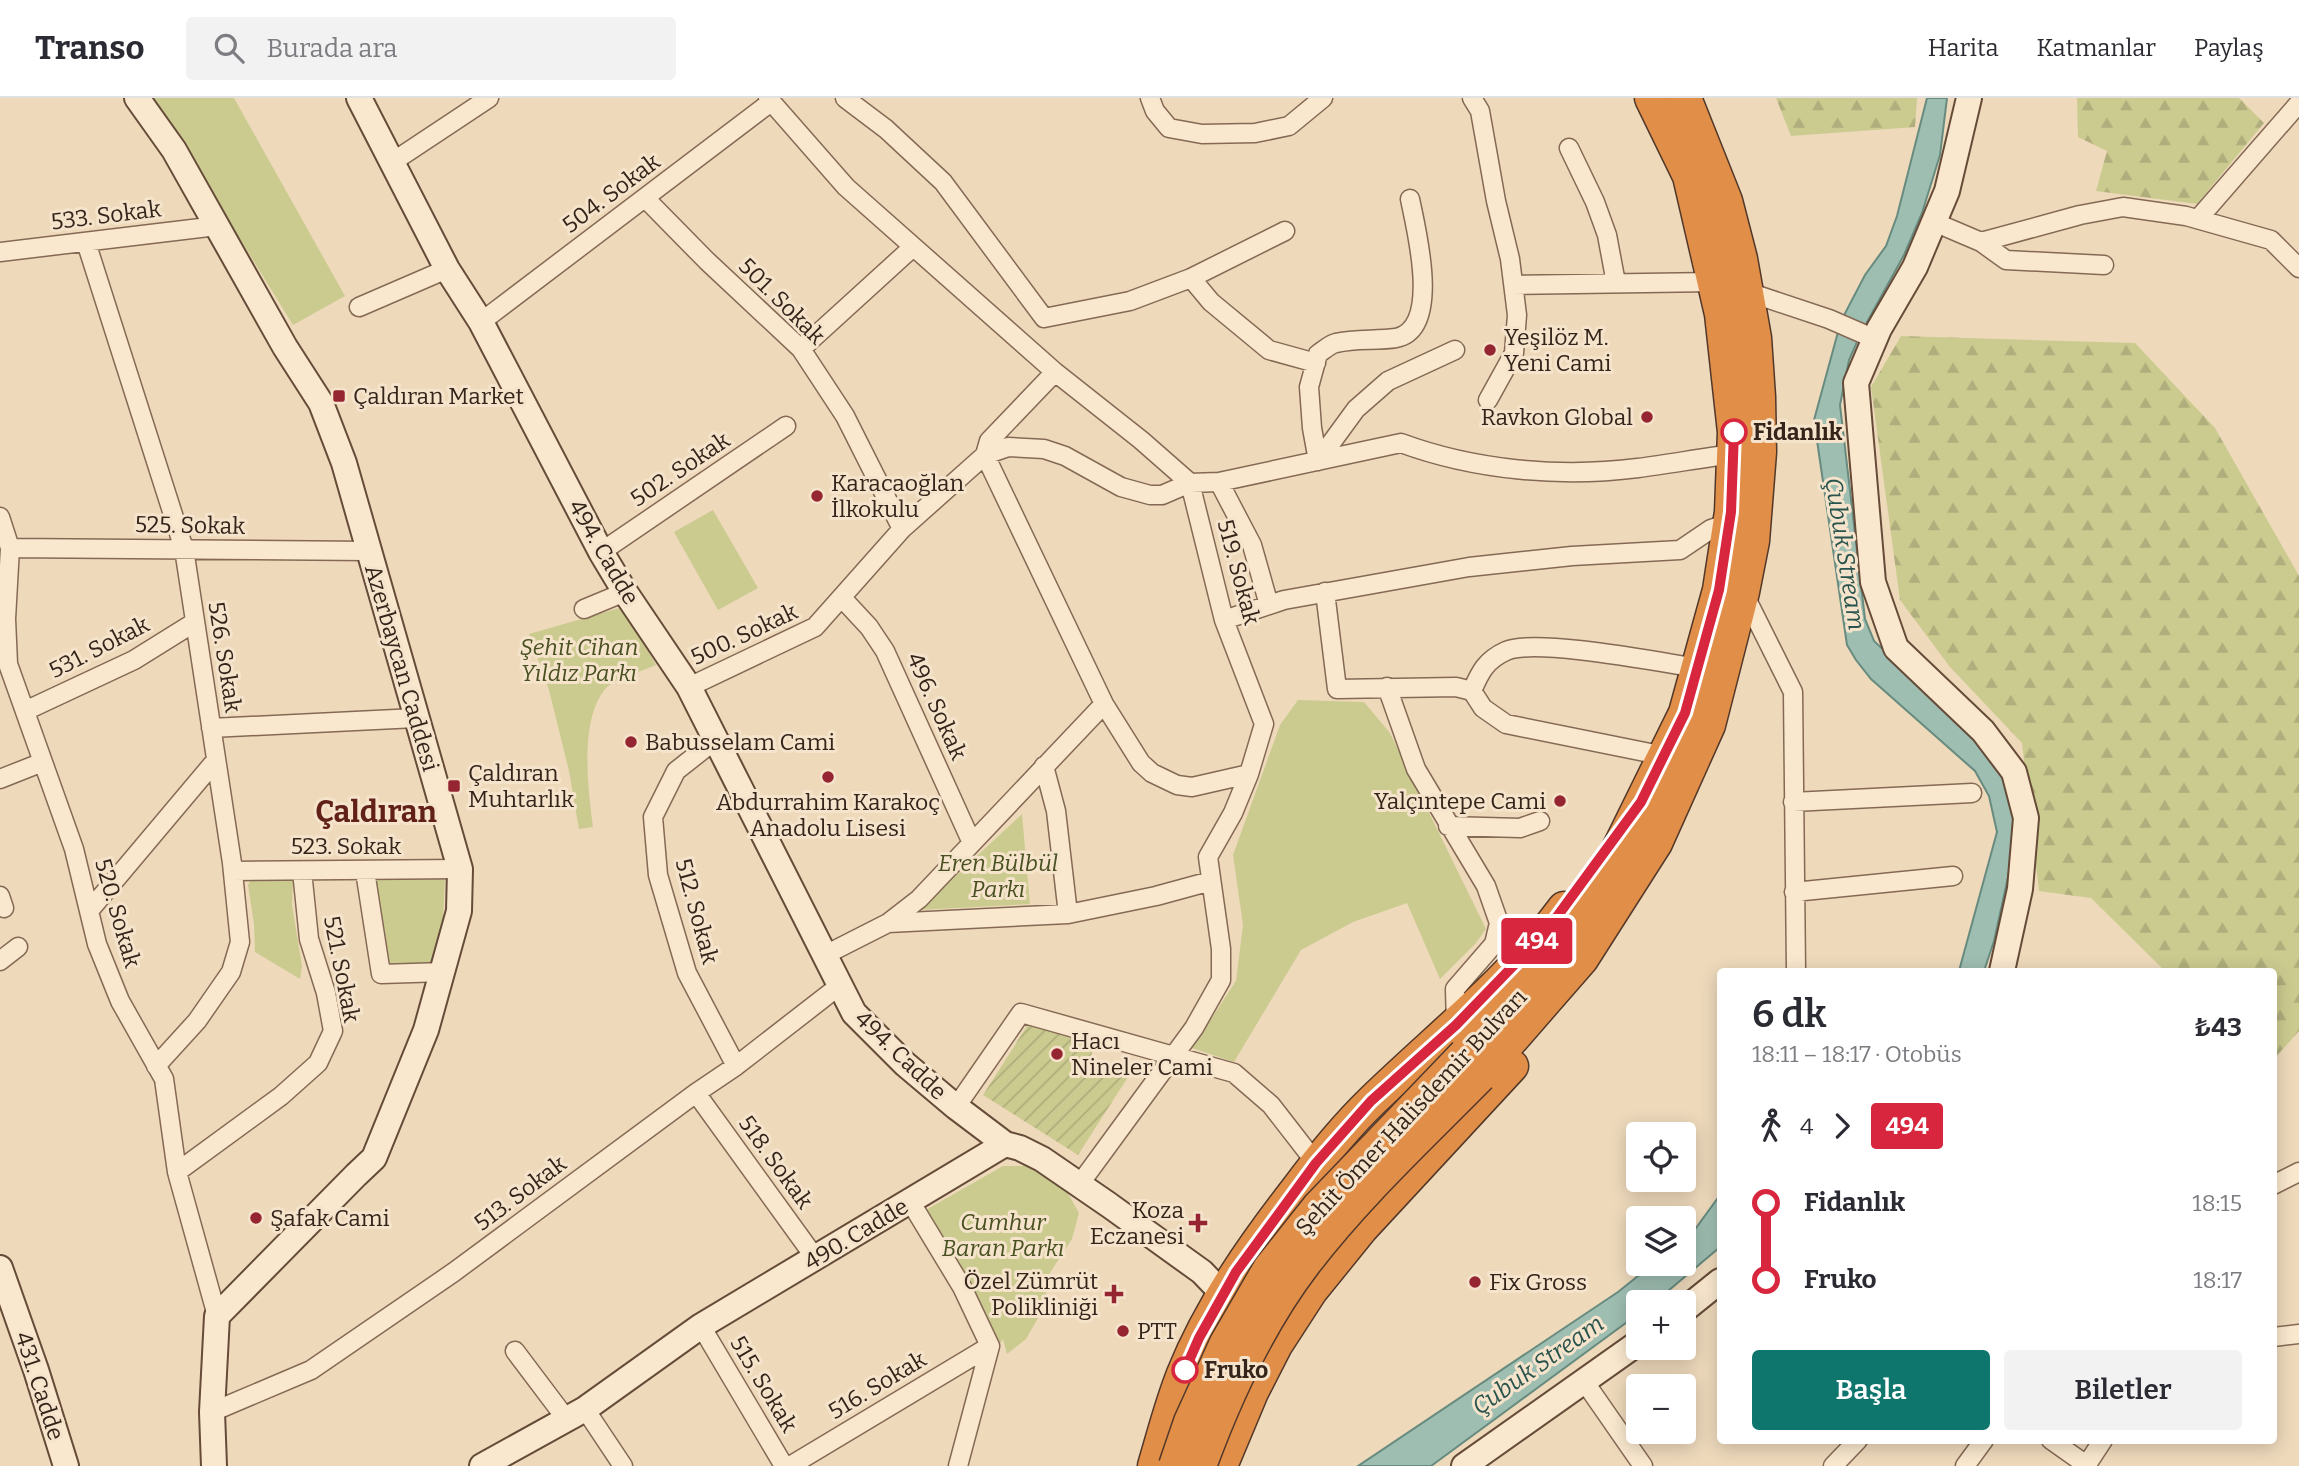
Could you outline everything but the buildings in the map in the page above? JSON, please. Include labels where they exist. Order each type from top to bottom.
[{"type":"highway","name":"Şehit Ömer Halisdemir Bulvarı","points":[[1175,1466],[1190,1422],[1226,1343],[1269,1269],[1318,1206],[1467,1052],[1553,958],[1594,898],[1685,713],[1719,590],[1729,523],[1734,432],[1722,327],[1689,176],[1651,98]]},
{"type":"highway","name":"Şehit Ömer Halisdemir Bulvarı","points":[[1221,1466],[1252,1392],[1285,1328],[1362,1228],[1497,1085],[1555,1014],[1611,937],[1709,725],[1743,592],[1753,541],[1760,452],[1759,385],[1748,292],[1726,201],[1685,98]]},
{"type":"highway","name":"Şehit Ömer Halisdemir Bulvarı","points":[[1154,1466],[1182,1376],[1223,1294],[1316,1163],[1371,1101],[1467,1052],[1582,959],[1656,843]]},
{"type":"highway","points":[[1200,1466],[1218,1416],[1284,1293],[1305,1263],[1373,1185],[1467,1052]]},
{"type":"highway","points":[[1277,1215],[1272,1236],[1274,1248],[1284,1261],[1304,1270],[1321,1268],[1336,1260]]},
{"type":"highway","points":[[1243,1277],[1267,1278],[1285,1294],[1290,1313],[1285,1328],[1267,1343],[1256,1346],[1236,1340],[1227,1333],[1222,1324],[1223,1294],[1243,1277]]},
{"type":"highway","points":[[1191,1356],[1204,1346],[1216,1346],[1244,1356],[1254,1371],[1252,1392]]},
{"type":"street","name":"Azerbaycan Caddesi","points":[[137,98],[174,150],[285,347],[321,403],[344,463],[460,869],[459,911],[444,972],[426,1030],[374,1158],[216,1317]]},
{"type":"street","name":"494. Cadde","points":[[359,98],[394,161],[447,269],[481,322],[601,552],[689,687],[854,1013],[905,1064],[1006,1144]]},
{"type":"street","points":[[394,161],[489,98]]},
{"type":"street","points":[[845,98],[886,129],[943,181],[1044,318],[1130,301],[1191,278],[1285,231]]},
{"type":"street","points":[[1150,98],[1155,111],[1169,128],[1202,134],[1255,133],[1289,126],[1323,98]]},
{"type":"street","points":[[1472,98],[1480,111],[1496,201],[1510,259],[1517,315],[1514,353],[1488,400]]},
{"type":"street","points":[[1969,98],[1947,191],[1915,267],[1868,336],[1856,383],[1873,582],[1896,648],[1991,741],[2014,772],[2026,818],[2020,889],[2003,968]]},
{"type":"street","points":[[769,100],[846,187],[1055,372],[1141,440],[1190,484]]},
{"type":"street","name":"504. Sokak","points":[[481,322],[769,100]]},
{"type":"street","points":[[2198,219],[2299,103]]},
{"type":"street","points":[[1569,148],[1595,202],[1607,235],[1616,283]]},
{"type":"street","name":"501. Sokak","points":[[645,198],[707,261],[801,349],[845,416],[902,529]]},
{"type":"street","points":[[1318,461],[1309,387],[1318,354],[1335,343],[1399,337],[1413,327],[1423,302],[1420,253],[1410,199]]},
{"type":"street","points":[[1981,242],[2080,215],[2123,207],[2198,219],[2271,240],[2299,268]]},
{"type":"street","points":[[1934,222],[1981,242],[2006,260],[2104,265]]},
{"type":"street","name":"533. Sokak","points":[[0,252],[217,226]]},
{"type":"street","name":"526. Sokak","points":[[86,242],[184,549],[233,871],[240,942],[231,972],[197,1021],[156,1066]]},
{"type":"street","points":[[801,349],[914,247]]},
{"type":"street","points":[[359,307],[447,269]]},
{"type":"street","points":[[1191,278],[1212,302],[1269,350],[1315,363]]},
{"type":"street","points":[[1514,285],[1714,282]]},
{"type":"street","points":[[1748,292],[1829,319],[1868,336]]},
{"type":"street","points":[[1318,461],[1356,409],[1388,381],[1455,350]]},
{"type":"street","points":[[1055,372],[989,441],[985,455],[1104,704],[1141,763],[1167,782],[1192,786],[1249,774]]},
{"type":"street","name":"502. Sokak","points":[[601,552],[786,426]]},
{"type":"street","points":[[902,529],[985,455],[1008,447],[1044,449],[1065,456],[1121,487],[1139,494],[1162,495],[1190,484],[1219,482],[1401,443],[1429,454],[1515,469],[1577,471],[1636,468],[1733,454]]},
{"type":"street","points":[[1219,482],[1252,545],[1269,605]]},
{"type":"street","name":"519. Sokak","points":[[1079,1185],[1194,1028],[1221,980],[1221,949],[1208,858],[1233,813],[1249,774],[1264,724],[1224,620],[1190,484]]},
{"type":"street","name":"520. Sokak","points":[[0,517],[10,548],[6,619],[8,664],[74,849],[97,944],[120,1001],[164,1079],[177,1172],[216,1317]]},
{"type":"street","points":[[1224,620],[1269,605],[1325,592],[1482,566],[1572,556],[1679,550],[1711,529],[1729,523]]},
{"type":"street","name":"500. Sokak","points":[[689,687],[815,627],[902,529]]},
{"type":"street","name":"525. Sokak","points":[[10,548],[369,551]]},
{"type":"street","points":[[584,609],[625,592]]},
{"type":"street","points":[[1325,592],[1337,689],[1456,687],[1472,691],[1483,708],[1506,724],[1665,756]]},
{"type":"street","points":[[1743,592],[1793,692],[1796,968]]},
{"type":"street","name":"496. Sokak","points":[[842,598],[869,626],[885,651],[972,844]]},
{"type":"street","name":"531. Sokak","points":[[25,711],[134,660],[195,622]]},
{"type":"street","points":[[1472,691],[1483,666],[1507,650],[1544,647],[1698,668]]},
{"type":"street","points":[[1387,687],[1416,769],[1486,886],[1499,923],[1494,943],[1455,989],[1467,1052]]},
{"type":"street","points":[[825,955],[888,923],[919,899],[1104,704]]},
{"type":"street","points":[[211,728],[416,718]]},
{"type":"street","name":"512. Sokak","points":[[714,741],[676,771],[653,817],[658,875],[687,973],[736,1066]]},
{"type":"street","points":[[89,911],[216,760]]},
{"type":"street","points":[[0,779],[43,762]]},
{"type":"street","points":[[1044,766],[1056,811],[1068,914]]},
{"type":"street","points":[[1793,802],[1972,793]]},
{"type":"street","points":[[1448,826],[1520,828],[1540,821]]},
{"type":"street","name":"523. Sokak","points":[[233,871],[460,869]]},
{"type":"street","name":"521. Sokak","points":[[177,1172],[281,1096],[318,1063],[333,1031],[326,993],[309,939],[302,871]]},
{"type":"street","points":[[365,871],[381,974],[444,972]]},
{"type":"street","points":[[1794,892],[1953,876]]},
{"type":"street","points":[[888,923],[1068,914],[1156,896],[1211,881]]},
{"type":"street","points":[[0,961],[18,947]]},
{"type":"street","name":"513. Sokak","points":[[212,1412],[311,1370],[454,1272],[736,1066],[839,986]]},
{"type":"street","points":[[956,1107],[1021,1013],[1234,1073],[1271,1105],[1316,1163]]},
{"type":"street","name":"518. Sokak","points":[[696,1093],[816,1259]]},
{"type":"street","points":[[1006,1144],[1042,1159],[1202,1272],[1223,1294]]},
{"type":"street","name":"490. Cadde","points":[[482,1466],[576,1415],[701,1326],[1006,1144]]},
{"type":"street","points":[[2277,1183],[2299,1172]]},
{"type":"street","points":[[910,1201],[962,1287],[990,1346],[958,1466]]},
{"type":"street","name":"431. Cadde","points":[[0,1268],[5,1294],[36,1370],[66,1466]]},
{"type":"street","points":[[1696,1300],[1717,1283]]},
{"type":"street","points":[[214,1466],[212,1412],[216,1317]]},
{"type":"street","name":"515. Sokak","points":[[701,1326],[784,1466]]},
{"type":"street","points":[[2277,1337],[2299,1334]]},
{"type":"street","name":"516. Sokak","points":[[790,1466],[990,1346]]},
{"type":"street","points":[[515,1351],[623,1466]]},
{"type":"street","points":[[1464,1466],[1626,1351]]},
{"type":"street","points":[[1584,1381],[1643,1466]]},
{"type":"street","points":[[1833,1466],[1854,1444]]},
{"type":"street","points":[[1965,1466],[1981,1444]]},
{"type":"street","points":[[2057,1444],[2087,1466],[2101,1444]]},
{"type":"green space","points":[[153,98],[234,98],[345,296],[293,325]]},
{"type":"green space","points":[[1776,98],[1917,98],[1915,127],[1791,136]]},
{"type":"green space","points":[[2077,98],[2239,98],[2264,123],[2197,204],[2096,191],[2107,151],[2078,137]]},
{"type":"green space","points":[[1901,336],[2135,343],[2215,428],[2299,576],[2299,1031],[2277,1056],[2277,968],[2162,968],[2091,898],[2039,891],[2022,743],[1950,667],[1900,600],[1871,387]]},
{"type":"green space","points":[[713,510],[758,588],[718,610],[674,532]]},
{"type":"green space","name":"Şehit Cihan Yıldız Parkı","points":[[623,607],[656,665],[610,685],[597,701],[587,755],[593,827],[579,829],[569,771],[549,690],[529,634]]},
{"type":"green space","points":[[1298,700],[1364,702],[1390,733],[1486,929],[1476,943],[1440,979],[1407,903],[1353,922],[1301,950],[1234,1062],[1192,1048],[1236,981],[1243,925],[1233,855],[1280,725]]},
{"type":"green space","name":"Eren Bülbül Parkı","points":[[1022,814],[1030,904],[919,910]]},
{"type":"green space","points":[[253,877],[293,879],[292,905],[302,966],[300,979],[255,952],[248,885]]},
{"type":"green space","points":[[445,877],[443,921],[430,967],[386,968],[373,880]]},
{"type":"green space","points":[[1029,1023],[1095,1040],[1090,1061],[1128,1077],[1078,1155],[983,1095]]},
{"type":"green space","name":"Cumhur Baran Parkı","points":[[1003,1166],[1026,1166],[1039,1171],[1065,1188],[1079,1213],[1072,1239],[1044,1282],[1047,1299],[1026,1339],[1007,1354],[1003,1339],[993,1354],[924,1211]]},
{"type":"water","name":"Çubuk Stream","points":[[1927,98],[1947,98],[1940,155],[1922,213],[1904,255],[1849,360],[1840,405],[1865,619],[1874,641],[1978,738],[2000,770],[2012,796],[2019,827],[1994,941],[1985,968],[1960,968],[1997,832],[1989,796],[1975,771],[1871,679],[1847,645],[1814,420],[1841,321],[1865,275],[1886,246],[1897,216]]},
{"type":"water","points":[[1717,1199],[1717,1250],[1696,1267],[1696,1228]]},
{"type":"water","name":"Çubuk Stream","points":[[1638,1276],[1686,1276],[1669,1290],[1626,1290],[1626,1323],[1431,1466],[1358,1466]]},
{"type":"bus line","name":"494","points":[[1185,1370],[1199,1338],[1236,1272],[1316,1163],[1371,1101],[1456,1025],[1545,933],[1641,802],[1685,713],[1719,590],[1731,512],[1734,432]]},
{"type":"place","name":"Yeşilöz M. Yeni Cami","points":[[1490,350]]},
{"type":"place","name":"Çaldıran Market","points":[[339,396]]},
{"type":"place","name":"Ravkon Global","points":[[1647,417]]},
{"type":"place","name":"Fidanlık","points":[[1734,432]]},
{"type":"place","name":"Karacaoğlan İlkokulu","points":[[817,496]]},
{"type":"place","name":"Babusselam Cami","points":[[631,742]]},
{"type":"place","name":"Abdurrahim Karakoç Anadolu Lisesi","points":[[828,777]]},
{"type":"place","name":"Çaldıran Muhtarlık","points":[[454,786]]},
{"type":"place","name":"Yalçıntepe Cami","points":[[1560,801]]},
{"type":"place","name":"Hacı Nineler Cami","points":[[1057,1054]]},
{"type":"place","name":"Şafak Cami","points":[[256,1218]]},
{"type":"place","name":"Koza Eczanesi","points":[[1198,1223]]},
{"type":"place","name":"Fix Gross","points":[[1475,1282]]},
{"type":"place","name":"Özel Zümrüt Polikliniği","points":[[1114,1294]]},
{"type":"place","name":"PTT","points":[[1123,1331]]},
{"type":"place","name":"Fruko","points":[[1185,1370]]},
{"type":"district","name":"Çaldıran","points":[[376,812]]}]
